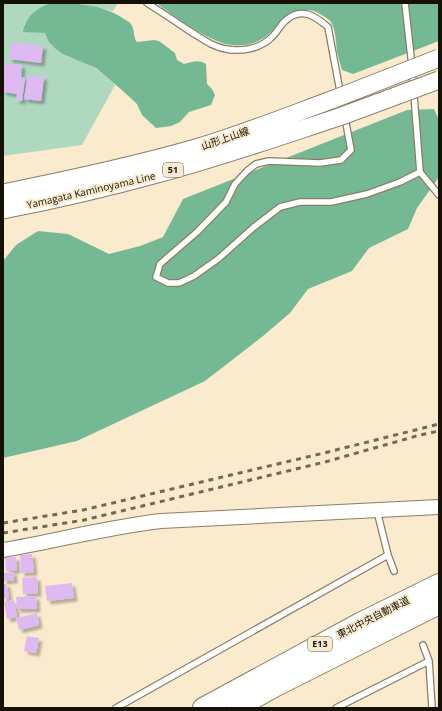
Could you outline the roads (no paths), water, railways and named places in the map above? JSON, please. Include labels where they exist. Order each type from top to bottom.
[{"type":"highway","name":"東北中央自動車道","points":[[203,708],[360,623],[439,584]]},
{"type":"highway","name":"E13","points":[[237,708],[274,687],[439,604]]},
{"type":"main road","name":"山形上山線","points":[[3,193],[50,184],[197,147],[273,122],[439,58]]},
{"type":"main road","name":"Yamagata Kaminoyama Line","points":[[3,210],[47,201],[157,174],[219,156],[339,117],[439,80]]},
{"type":"street","points":[[3,550],[44,543],[126,525],[161,520],[439,508]]},
{"type":"lane","points":[[147,3],[211,45],[226,49],[246,50],[260,45],[271,38],[287,20],[294,16],[305,14],[315,16],[328,27],[351,150],[341,160],[320,163],[269,160],[256,164],[235,184],[226,202],[197,232],[160,264],[156,277],[168,283],[179,283],[194,276],[218,259],[254,227],[280,207],[300,202],[331,202],[367,194],[400,182],[420,172]]},
{"type":"lane","points":[[405,3],[411,57],[420,172],[439,195]]},
{"type":"lane","points":[[377,511],[388,555],[394,571]]},
{"type":"lane","points":[[116,708],[388,555]]},
{"type":"lane","points":[[423,645],[429,661],[432,708]]},
{"type":"lane","points":[[336,708],[429,661]]},
{"type":"railway","points":[[3,523],[83,510],[439,424]]},
{"type":"railway","points":[[3,533],[84,520],[325,462],[439,431]]}]
